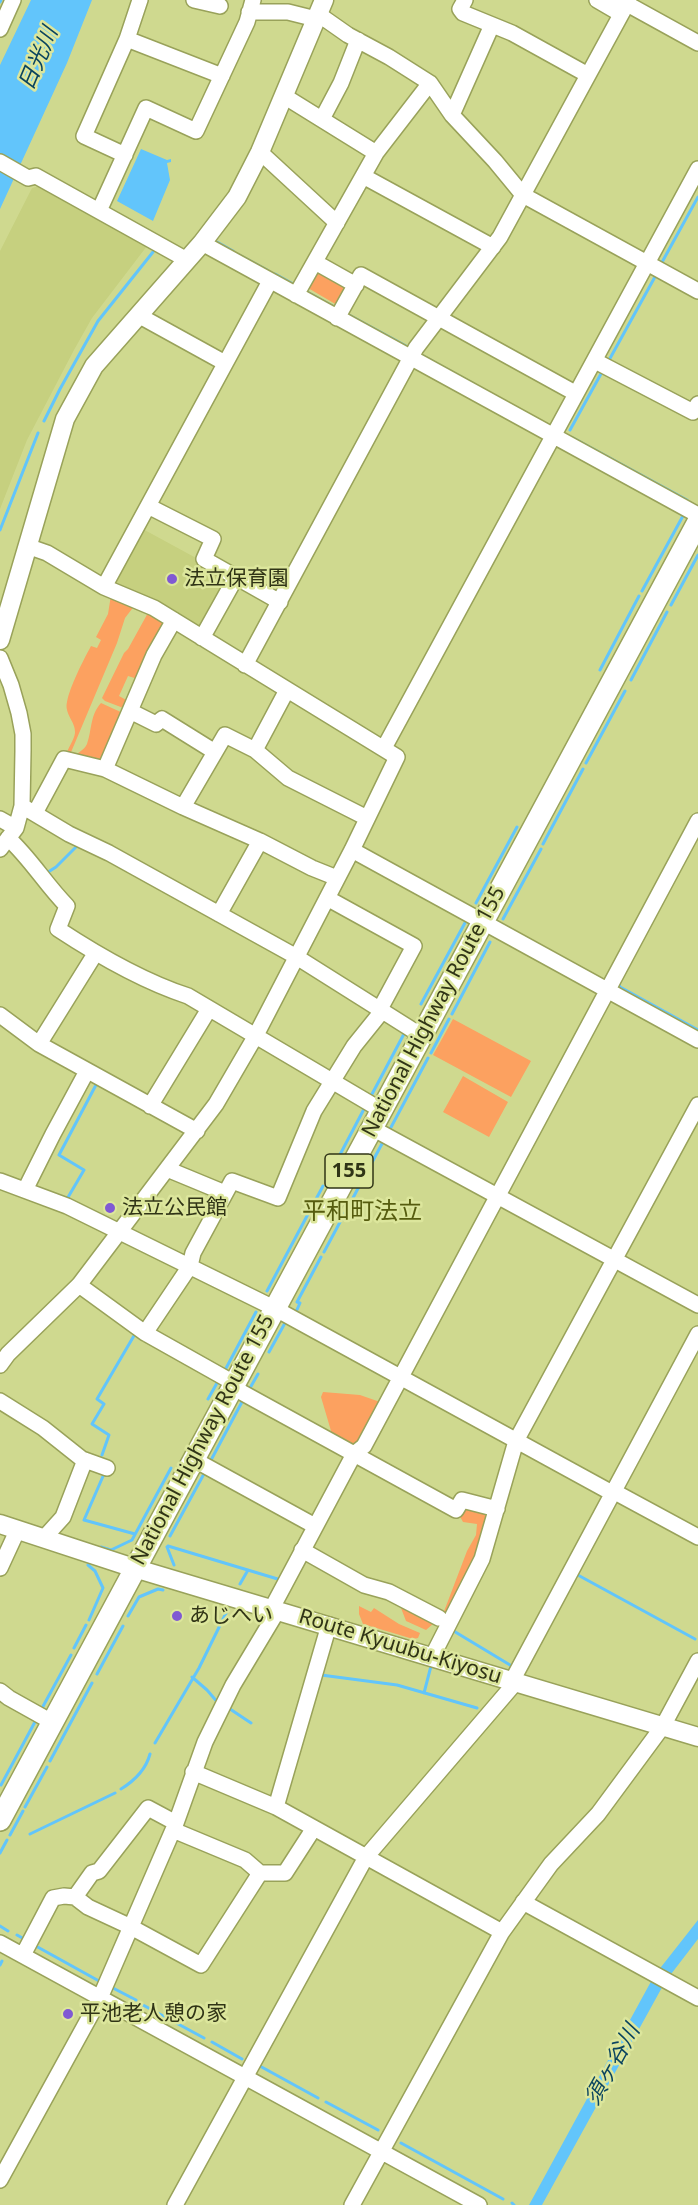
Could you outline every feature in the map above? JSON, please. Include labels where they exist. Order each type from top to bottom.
[{"type":"highway","name":"National Highway Route 155","points":[[0,1820],[6,1793],[52,1722],[698,522]]},
{"type":"main road","points":[[0,640],[64,419],[94,366],[188,260],[237,197],[260,152],[320,11]]},
{"type":"main road","name":"Route Kyuubu-Kiyosu","points":[[9,1527],[134,1568],[698,1737]]},
{"type":"street","points":[[0,29],[13,0]]},
{"type":"street","points":[[124,155],[84,136],[127,39],[140,0]]},
{"type":"street","points":[[194,0],[220,6]]},
{"type":"street","points":[[465,0],[460,9],[463,13],[512,33],[588,75]]},
{"type":"street","points":[[597,0],[624,4],[698,42]]},
{"type":"street","points":[[246,665],[410,358],[493,247],[588,75],[624,4]]},
{"type":"street","points":[[99,211],[146,108],[196,131],[248,22],[251,6],[288,12],[320,11],[358,40],[430,83],[452,115],[523,195],[698,291]]},
{"type":"street","points":[[452,115],[492,25]]},
{"type":"street","points":[[127,39],[222,76]]},
{"type":"street","points":[[322,119],[341,83],[358,40]]},
{"type":"street","points":[[296,295],[376,153],[430,83]]},
{"type":"street","points":[[284,96],[376,153]]},
{"type":"street","points":[[260,152],[337,223]]},
{"type":"street","points":[[0,162],[28,178],[36,176],[188,260]]},
{"type":"street","points":[[384,748],[556,437],[601,364],[698,169]]},
{"type":"street","points":[[363,176],[493,247]]},
{"type":"street","points":[[556,437],[575,393],[698,188]]},
{"type":"street","points":[[202,243],[698,515]]},
{"type":"street","points":[[315,261],[356,285]]},
{"type":"street","points":[[337,318],[361,274],[575,393]]},
{"type":"street","points":[[104,587],[270,281]]},
{"type":"street","points":[[138,315],[225,363]]},
{"type":"street","points":[[601,364],[693,412],[698,404]]},
{"type":"street","points":[[148,506],[213,539],[204,559],[280,602]]},
{"type":"street","points":[[0,1365],[79,1285],[197,1131],[235,1074],[352,850],[397,756],[154,608],[104,587],[47,553],[27,546]]},
{"type":"street","points":[[202,638],[236,577]]},
{"type":"street","points":[[105,769],[154,655],[174,620]]},
{"type":"street","points":[[0,658],[11,685],[23,734],[28,810]]},
{"type":"street","points":[[255,750],[287,690]]},
{"type":"street","points":[[130,711],[156,724],[162,719],[215,752]]},
{"type":"street","points":[[183,807],[225,735],[255,750],[288,778],[368,818]]},
{"type":"street","points":[[8,838],[64,759],[105,769],[337,878]]},
{"type":"street","points":[[28,810],[296,956],[422,1036]]},
{"type":"street","points":[[0,819],[8,838],[22,851],[54,893],[67,906],[58,929],[95,954],[163,988],[188,996],[333,1082],[377,1119],[497,1195],[698,1305]]},
{"type":"street","points":[[0,2180],[100,1998],[174,1826],[205,1742],[275,1609],[302,1550],[354,1454],[364,1446],[698,821]]},
{"type":"street","points":[[219,914],[260,841]]},
{"type":"street","points":[[352,850],[698,1040]]},
{"type":"street","points":[[145,1333],[190,1266],[193,1253],[232,1181],[278,1198],[314,1111],[354,1046],[382,1009],[414,946],[327,898]]},
{"type":"street","points":[[39,1044],[95,954]]},
{"type":"street","points":[[150,1106],[209,1009]]},
{"type":"street","points":[[0,1015],[39,1044],[197,1131]]},
{"type":"street","points":[[25,1190],[52,1134],[87,1071]]},
{"type":"street","points":[[432,1657],[482,1558],[516,1441],[698,1105]]},
{"type":"street","points":[[167,1169],[225,1193]]},
{"type":"street","points":[[0,1181],[67,1206],[274,1308],[516,1441],[698,1537]]},
{"type":"street","points":[[79,1285],[145,1333],[456,1510],[462,1500],[497,1509]]},
{"type":"street","points":[[167,2205],[366,1857],[514,1681],[698,1334]]},
{"type":"street","points":[[0,1401],[43,1428],[57,1441],[85,1460],[107,1468]]},
{"type":"street","points":[[193,1459],[315,1526]]},
{"type":"street","points":[[44,1538],[63,1517],[85,1460]]},
{"type":"street","points":[[0,1568],[9,1527]]},
{"type":"street","points":[[302,1550],[364,1585],[389,1592],[439,1618]]},
{"type":"street","points":[[276,1807],[329,1625]]},
{"type":"street","points":[[352,2205],[502,1932],[551,1864],[598,1814],[663,1726],[698,1661]]},
{"type":"street","points":[[0,1690],[9,1698],[52,1722]]},
{"type":"street","points":[[193,1772],[276,1807],[502,1932]]},
{"type":"street","points":[[75,1897],[92,1873],[99,1871],[148,1808],[174,1826],[245,1860],[260,1873],[285,1873],[314,1828]]},
{"type":"street","points":[[23,1955],[53,1898],[64,1896],[75,1897],[88,1907],[201,1965],[260,1873]]},
{"type":"street","points":[[523,1902],[698,1998]]},
{"type":"street","points":[[2,1949],[23,1955],[478,2205]]},
{"type":"street","points":[[175,2205],[242,2075]]},
{"type":"shaded area","points":[[39,186],[147,246],[92,318],[74,350],[27,440],[0,509],[0,251],[32,188]]},
{"type":"shaded area","points":[[316,270],[348,285],[337,305],[308,288]]},
{"type":"shaded area","name":"法立保育園","points":[[141,528],[231,577],[204,631],[110,586]]},
{"type":"shaded area","points":[[111,595],[135,605],[125,618],[117,643],[69,757],[66,755],[75,729],[67,710],[69,696],[91,646],[97,648],[101,640],[96,637],[108,614]]},
{"type":"shaded area","points":[[149,611],[165,624],[141,680],[128,676],[119,696],[130,702],[126,709],[102,698],[124,653]]},
{"type":"shaded area","points":[[101,703],[125,714],[103,766],[75,759],[87,744],[93,718]]},
{"type":"shaded area","points":[[453,1019],[531,1061],[511,1097],[433,1055]]},
{"type":"shaded area","points":[[463,1076],[508,1102],[489,1137],[443,1112]]},
{"type":"shaded area","points":[[323,1392],[360,1395],[383,1403],[359,1447],[334,1441],[321,1397]]},
{"type":"shaded area","points":[[463,1503],[491,1510],[486,1531],[448,1615],[443,1614],[467,1551],[476,1535],[477,1524],[463,1522],[458,1513]]},
{"type":"shaded area","points":[[359,1606],[371,1612],[374,1608],[399,1624],[420,1633],[418,1638],[413,1639],[363,1624]]},
{"type":"shaded area","points":[[401,1608],[434,1623],[426,1630],[406,1621]]},
{"type":"water","name":"日光川","points":[[31,0],[92,0],[67,63],[0,209],[0,65]]},
{"type":"water","points":[[141,149],[167,160],[171,159],[171,162],[167,163],[170,180],[153,221],[117,201]]},
{"type":"water","name":"須ヶ谷川","points":[[698,1920],[698,1939],[665,1982],[542,2205],[529,2205],[654,1976]]},
{"type":"waterway","points":[[661,264],[698,197]]},
{"type":"waterway","points":[[217,242],[233,251]]},
{"type":"waterway","points":[[44,421],[98,321],[153,252]]},
{"type":"waterway","points":[[239,255],[267,270]]},
{"type":"waterway","points":[[275,274],[295,285]]},
{"type":"waterway","points":[[608,362],[656,275]]},
{"type":"waterway","points":[[307,292],[336,308]]},
{"type":"waterway","points":[[347,314],[406,346]]},
{"type":"waterway","points":[[423,356],[474,384]]},
{"type":"waterway","points":[[570,430],[602,372]]},
{"type":"waterway","points":[[0,530],[38,433]]},
{"type":"waterway","points":[[573,438],[687,500]]},
{"type":"waterway","points":[[642,591],[684,514]]},
{"type":"waterway","points":[[671,605],[698,555]]},
{"type":"waterway","points":[[600,670],[639,596]]},
{"type":"waterway","points":[[631,680],[667,612]]},
{"type":"waterway","points":[[586,763],[625,691]]},
{"type":"waterway","points":[[543,844],[583,769]]},
{"type":"waterway","points":[[476,903],[517,827]]},
{"type":"waterway","points":[[45,874],[56,867],[78,845]]},
{"type":"waterway","points":[[503,919],[541,849]]},
{"type":"waterway","points":[[421,1004],[466,921]]},
{"type":"waterway","points":[[452,1014],[490,942]]},
{"type":"waterway","points":[[618,983],[620,987],[698,1030]]},
{"type":"waterway","points":[[431,1053],[449,1019]]},
{"type":"waterway","points":[[371,1096],[405,1032]]},
{"type":"waterway","points":[[389,1131],[428,1058]]},
{"type":"waterway","points":[[67,1199],[84,1170],[59,1155],[97,1083]]},
{"type":"waterway","points":[[334,1166],[364,1109]]},
{"type":"waterway","points":[[324,1252],[384,1140]]},
{"type":"waterway","points":[[267,1291],[323,1186]]},
{"type":"waterway","points":[[295,1314],[300,1303],[297,1302],[321,1257]]},
{"type":"waterway","points":[[224,1372],[256,1312]]},
{"type":"waterway","points":[[269,1352],[285,1323]]},
{"type":"waterway","points":[[102,1455],[109,1435],[92,1424],[104,1404],[97,1399],[135,1334]]},
{"type":"waterway","points":[[250,1388],[258,1374]]},
{"type":"waterway","points":[[208,1399],[217,1383]]},
{"type":"waterway","points":[[210,1462],[243,1400]]},
{"type":"waterway","points":[[101,1547],[111,1550],[132,1540],[171,1468]]},
{"type":"waterway","points":[[170,1536],[205,1472]]},
{"type":"waterway","points":[[104,1474],[84,1520],[135,1534]]},
{"type":"waterway","points":[[168,1546],[281,1580]]},
{"type":"waterway","points":[[167,1547],[174,1565]]},
{"type":"waterway","points":[[88,1565],[95,1571],[103,1588],[89,1620]]},
{"type":"waterway","points":[[240,1584],[248,1570]]},
{"type":"waterway","points":[[576,1574],[695,1639]]},
{"type":"waterway","points":[[128,1616],[139,1597],[158,1589],[163,1590]]},
{"type":"waterway","points":[[155,1743],[199,1668],[228,1609]]},
{"type":"waterway","points":[[74,1648],[86,1625]]},
{"type":"waterway","points":[[97,1674],[123,1626]]},
{"type":"waterway","points":[[452,1630],[515,1668]]},
{"type":"waterway","points":[[41,1710],[71,1655]]},
{"type":"waterway","points":[[424,1693],[431,1666]]},
{"type":"waterway","points":[[321,1675],[397,1685],[477,1708]]},
{"type":"waterway","points":[[192,1677],[219,1704]]},
{"type":"waterway","points":[[50,1761],[92,1683]]},
{"type":"waterway","points":[[230,1709],[251,1723]]},
{"type":"waterway","points":[[1,1785],[36,1720]]},
{"type":"waterway","points":[[121,1789],[139,1774],[150,1754]]},
{"type":"waterway","points":[[25,1807],[47,1767]]},
{"type":"waterway","points":[[30,1834],[115,1793]]},
{"type":"waterway","points":[[10,1835],[23,1811]]},
{"type":"waterway","points":[[0,1853],[7,1840]]},
{"type":"waterway","points":[[0,1926],[8,1931]]},
{"type":"waterway","points":[[17,1935],[26,1940]]},
{"type":"waterway","points":[[34,1945],[99,1981]]},
{"type":"waterway","points":[[0,1965],[2,1961]]},
{"type":"waterway","points":[[111,1987],[136,2000]]},
{"type":"waterway","points":[[143,2005],[204,2038]]},
{"type":"waterway","points":[[212,2042],[242,2059]]},
{"type":"waterway","points":[[258,2065],[318,2098]]},
{"type":"waterway","points":[[326,2102],[378,2130]]},
{"type":"waterway","points":[[401,2143],[503,2199]]},
{"type":"place","name":"法立保育園","points":[[172,579]]},
{"type":"place","name":"法立公民館","points":[[110,1208]]},
{"type":"place","name":"あじへい","points":[[177,1616]]},
{"type":"place","name":"平池老人憩の家","points":[[68,2014]]},
{"type":"district","name":"平和町法立","points":[[362,1212]]}]
